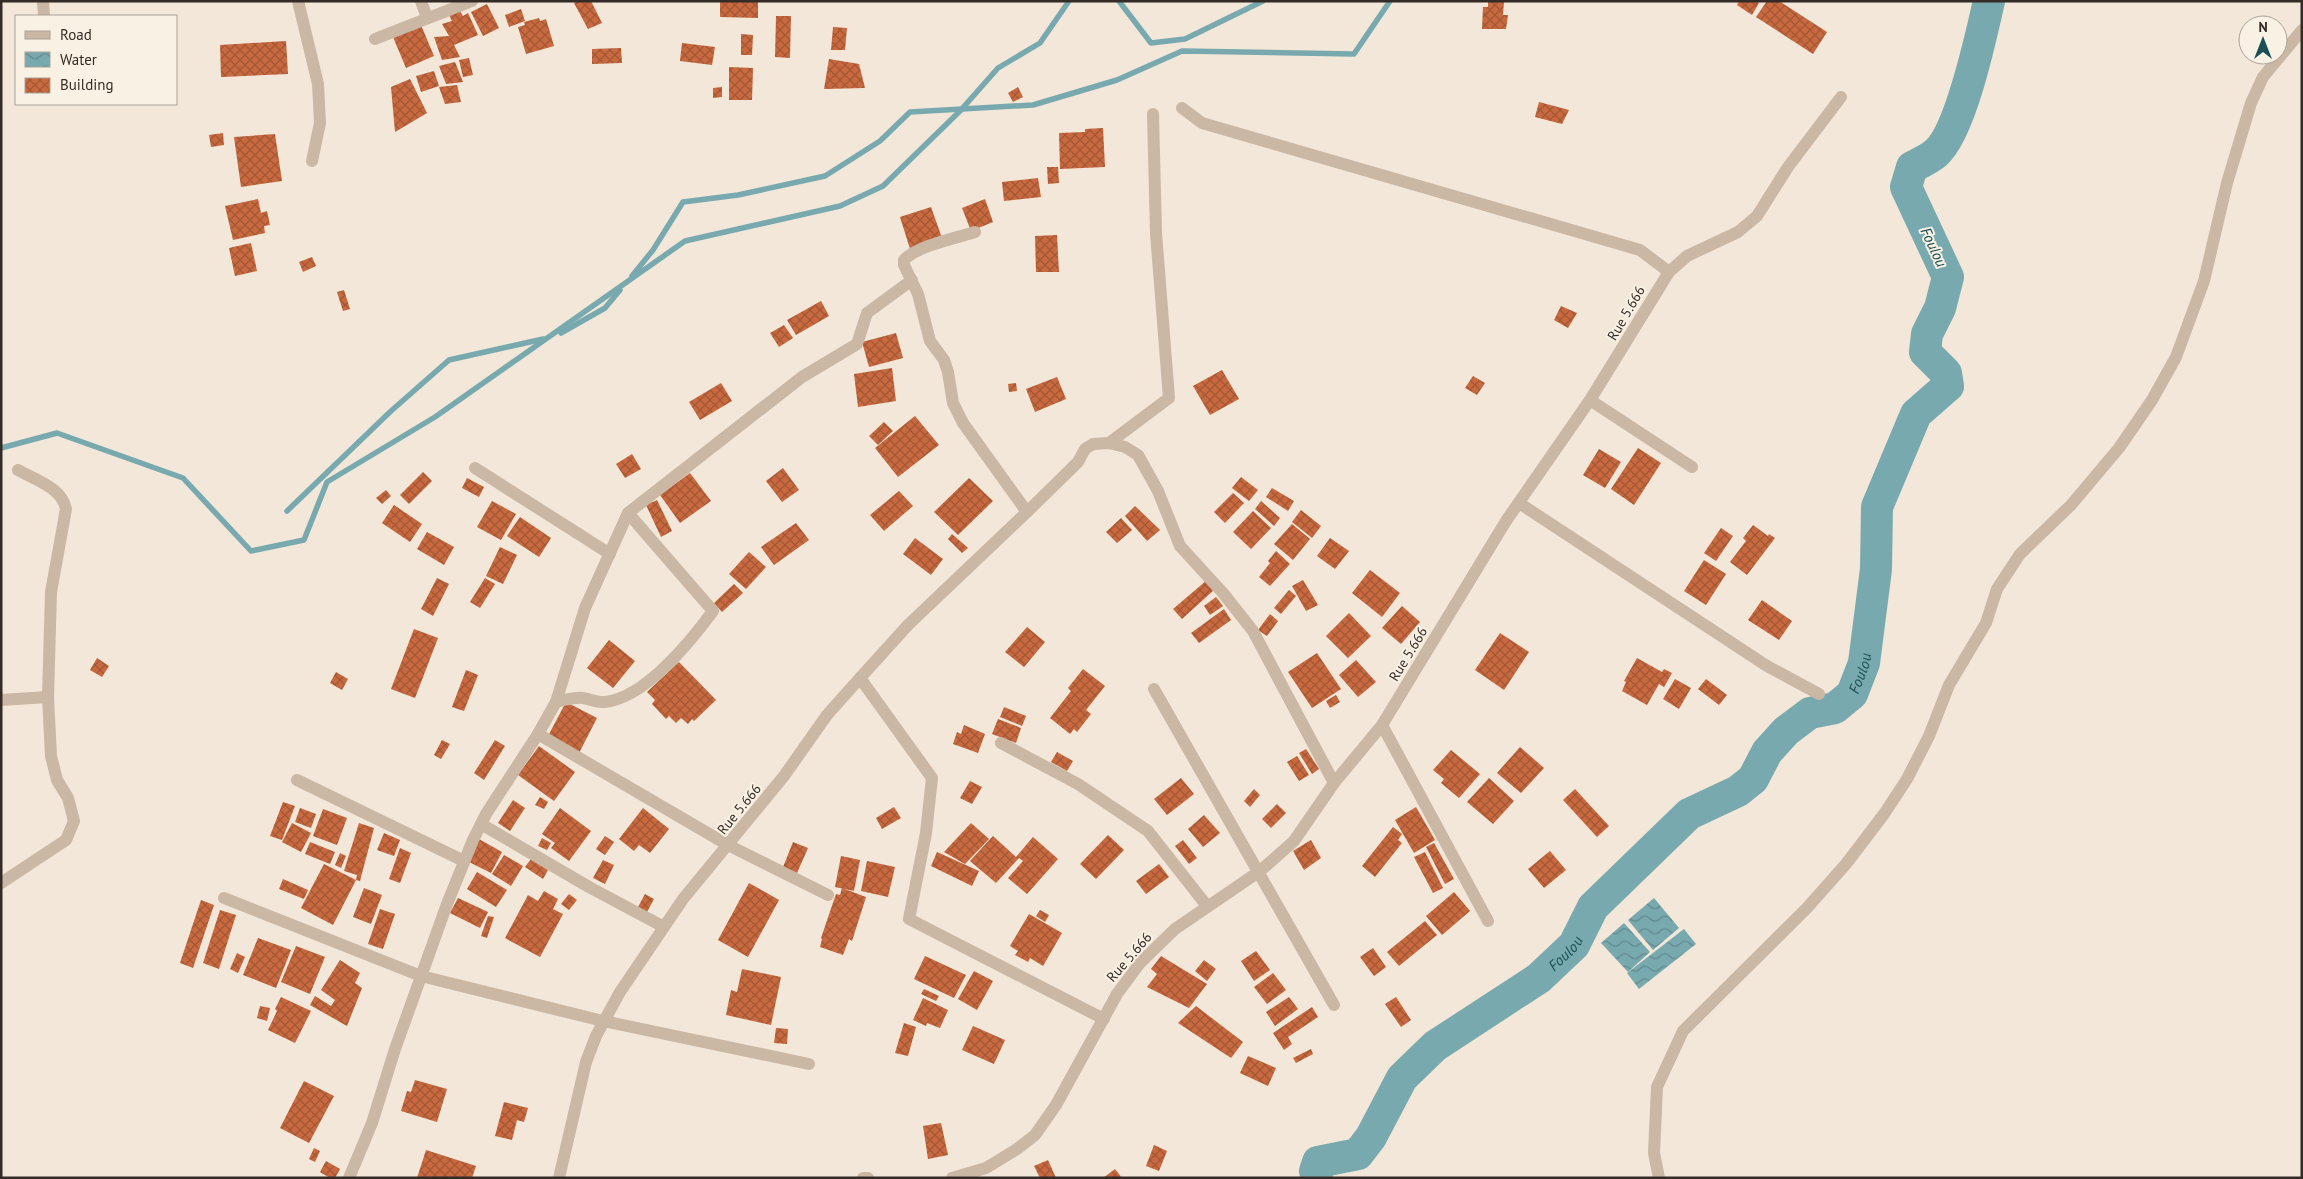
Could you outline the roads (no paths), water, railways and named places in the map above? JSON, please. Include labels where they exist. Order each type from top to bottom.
[{"type":"street","points":[[43,1],[44,15]]},
{"type":"street","points":[[298,1],[318,84],[320,123],[312,160]]},
{"type":"street","points":[[421,1],[427,18]]},
{"type":"street","points":[[375,39],[472,1]]},
{"type":"street","points":[[1659,1178],[1654,1153],[1657,1087],[1682,1030],[1806,909],[1846,864],[1884,814],[1907,779],[1929,736],[1949,684],[1986,624],[1997,590],[2020,554],[2071,505],[2119,448],[2152,400],[2176,357],[2204,282],[2227,183],[2251,103],[2263,78],[2302,30]]},
{"type":"street","name":"Rue 5.666","points":[[952,1178],[986,1168],[1017,1149],[1035,1135],[1056,1105],[1117,994],[1140,962],[1175,929],[1260,871],[1294,841],[1334,783],[1382,725],[1519,503],[1590,400],[1669,272],[1687,256],[1738,232],[1757,216],[1788,166],[1841,97]]},
{"type":"street","points":[[1182,108],[1202,123],[1640,250],[1669,272]]},
{"type":"street","points":[[1108,443],[1169,398],[1156,233],[1153,114]]},
{"type":"street","points":[[975,232],[908,256],[904,260],[904,265],[923,307],[930,341],[944,360],[953,403],[964,423],[1027,512]]},
{"type":"street","points":[[349,1178],[372,1123],[422,976],[464,861],[481,824],[556,702],[585,608],[628,513],[802,376],[857,344],[867,313],[912,280]]},
{"type":"street","points":[[1590,400],[1692,467]]},
{"type":"street","points":[[1108,443],[1125,447],[1138,455],[1143,462],[1158,490],[1180,546],[1223,593],[1253,631],[1334,783]]},
{"type":"street","name":"Rue 5.666","points":[[559,1178],[586,1062],[603,1021],[683,899],[784,776],[827,715],[908,625],[1078,462],[1085,449],[1093,444],[1108,443]]},
{"type":"street","points":[[475,468],[610,554]]},
{"type":"street","points":[[1,882],[66,840],[74,821],[68,798],[57,780],[51,756],[48,697],[51,592],[66,509],[64,500],[57,492],[18,470]]},
{"type":"street","points":[[1519,503],[1767,666],[1818,694]]},
{"type":"street","points":[[556,702],[580,697],[604,702],[622,697],[640,686],[673,659],[713,612],[628,513]]},
{"type":"street","points":[[860,678],[932,778],[926,833],[909,920],[1104,1019]]},
{"type":"street","points":[[1154,689],[1260,871],[1334,1005]]},
{"type":"street","points":[[1,700],[48,697]]},
{"type":"street","points":[[1382,725],[1488,921]]},
{"type":"street","points":[[538,734],[728,846],[828,895]]},
{"type":"street","points":[[1001,743],[1078,784],[1148,831],[1207,906]]},
{"type":"street","points":[[297,780],[464,861]]},
{"type":"street","points":[[481,824],[589,887],[664,927]]},
{"type":"street","points":[[224,898],[422,976],[603,1021],[809,1064]]},
{"type":"street","points":[[862,1178],[868,1178]]},
{"type":"water","points":[[1654,898],[1679,928],[1653,950],[1628,920]]},
{"type":"water","points":[[1624,923],[1650,952],[1628,972],[1601,943]]},
{"type":"water","points":[[1684,929],[1696,944],[1639,989],[1627,973]]},
{"type":"waterway","points":[[1,448],[57,433],[183,478],[251,551],[304,540],[327,482],[435,417],[685,241],[840,206],[883,186],[960,111],[998,68],[1040,43],[1069,1]]},
{"type":"waterway","points":[[1119,1],[1151,43],[1185,39],[1263,1]]},
{"type":"waterway","points":[[632,276],[653,250],[683,202],[738,195],[825,176],[880,141],[910,112],[1033,105],[1117,80],[1182,51],[1354,54],[1390,1]]},
{"type":"waterway","name":"Foulou","points":[[1317,1178],[1315,1171],[1318,1162],[1358,1154],[1371,1137],[1402,1078],[1435,1046],[1539,978],[1574,945],[1593,907],[1689,814],[1738,791],[1753,779],[1767,752],[1786,731],[1810,713],[1835,708],[1852,694],[1864,663],[1876,569],[1877,507],[1916,414],[1948,386],[1946,373],[1925,352],[1927,334],[1940,308],[1948,277],[1906,187],[1912,167],[1936,153],[1945,142],[1954,125],[1969,82],[1989,1]]},
{"type":"waterway","points":[[561,333],[605,308],[620,290]]},
{"type":"waterway","points":[[287,511],[391,411],[449,360],[543,339]]}]
